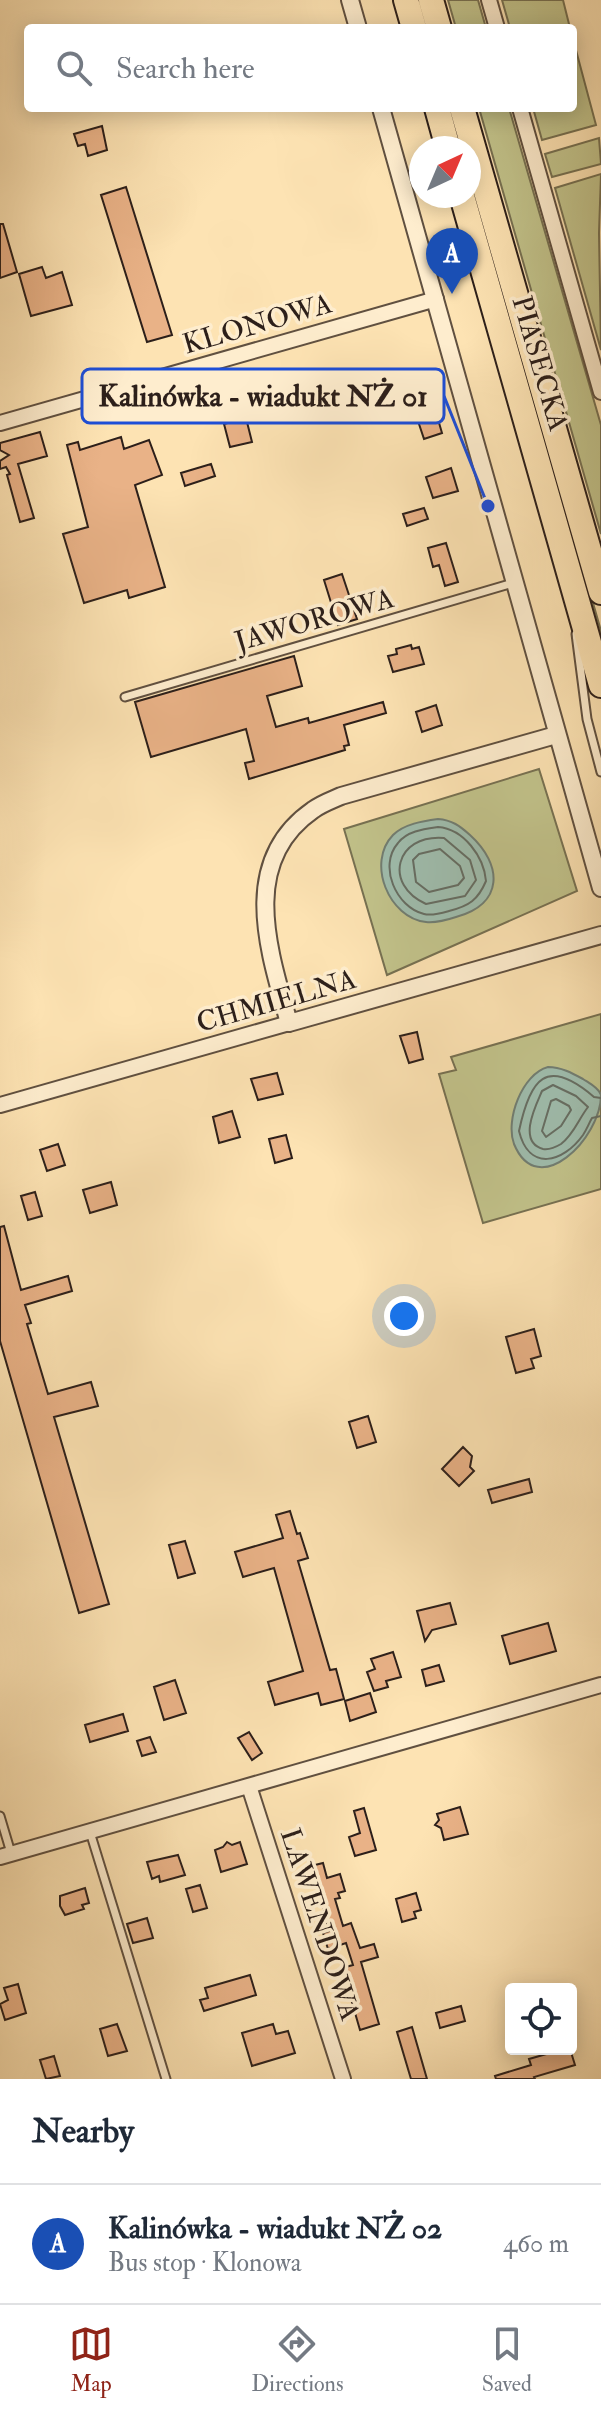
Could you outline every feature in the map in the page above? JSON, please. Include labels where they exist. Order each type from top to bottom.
[{"type":"highway","points":[[406,0],[413,24]]},
{"type":"highway","points":[[431,0],[438,24]]},
{"type":"highway","points":[[438,112],[445,136]]},
{"type":"highway","name":"PIASECKA","points":[[463,112],[601,592]]},
{"type":"highway","name":"PIASECKA","points":[[465,208],[601,685]]},
{"type":"street","points":[[350,0],[357,24]]},
{"type":"street","points":[[489,0],[496,24]]},
{"type":"street","points":[[382,112],[601,888]]},
{"type":"street","points":[[521,112],[601,392]]},
{"type":"street","name":"KLONOWA","points":[[0,423],[436,299]]},
{"type":"street","points":[[289,1023],[264,917],[264,890],[270,867],[287,833],[313,809],[341,796],[556,735]]},
{"type":"street","name":"CHMIELNA","points":[[0,1105],[601,935]]},
{"type":"street","points":[[6,1855],[601,1685]]},
{"type":"street","name":"LAWENDOWA","points":[[249,1786],[343,2079]]},
{"type":"lane","name":"JAWOROWA","points":[[125,697],[515,582]]},
{"type":"lane","points":[[575,596],[576,642],[587,719],[601,772]]},
{"type":"lane","points":[[0,1816],[6,1855]]},
{"type":"lane","points":[[90,1832],[166,2079]]},
{"type":"green space","points":[[448,0],[478,0],[485,24],[455,24]]},
{"type":"green space","points":[[502,0],[563,0],[569,24],[509,24]]},
{"type":"green space","points":[[577,54],[596,125],[542,140],[534,112],[577,112]]},
{"type":"green space","points":[[480,112],[510,112],[601,425],[601,534]]},
{"type":"green space","points":[[599,138],[601,164],[552,177],[545,154]]},
{"type":"green space","points":[[601,174],[599,233],[601,350],[555,188]]},
{"type":"green space","points":[[474,208],[480,208],[601,631],[601,649]]},
{"type":"green space","points":[[539,769],[577,891],[387,975],[344,829]]},
{"type":"green space","points":[[601,1014],[601,1189],[483,1223],[439,1074],[456,1070],[451,1057]]},
{"type":"water","points":[[438,819],[459,826],[481,847],[493,871],[493,882],[483,903],[472,911],[445,920],[426,922],[401,911],[392,900],[382,874],[382,860],[385,847],[397,831]]},
{"type":"water","points":[[548,1067],[579,1077],[601,1095],[591,1129],[580,1145],[552,1165],[538,1167],[525,1160],[514,1144],[512,1123],[523,1088],[539,1071]]},
{"type":"building","points":[[102,126],[107,150],[88,156],[85,144],[78,146],[74,134]]},
{"type":"building","points":[[126,187],[172,335],[147,342],[101,195]]},
{"type":"building","points":[[0,224],[3,224],[17,272],[0,278]]},
{"type":"building","points":[[42,267],[46,278],[62,272],[72,305],[31,316],[19,274]]},
{"type":"building","points":[[435,409],[442,433],[424,439],[416,415]]},
{"type":"building","points":[[246,418],[252,442],[230,447],[224,424]]},
{"type":"building","points":[[40,432],[47,456],[18,464],[34,518],[20,522],[7,475],[10,474],[6,467],[0,469],[0,461],[9,455],[0,450],[0,443]]},
{"type":"building","points":[[121,437],[124,449],[149,440],[162,475],[135,485],[165,587],[129,598],[127,590],[84,603],[63,534],[88,527],[67,445],[78,442],[80,450]]},
{"type":"building","points":[[211,464],[215,476],[185,486],[181,473]]},
{"type":"building","points":[[451,468],[458,491],[433,498],[426,477]]},
{"type":"building","points":[[424,508],[428,519],[407,526],[403,514]]},
{"type":"building","points":[[446,543],[458,582],[445,586],[439,565],[433,567],[428,548]]},
{"type":"building","points":[[342,574],[357,619],[338,625],[324,580]]},
{"type":"building","points":[[411,645],[412,649],[419,647],[424,664],[393,672],[388,656],[397,654],[396,649]]},
{"type":"building","points":[[294,656],[302,686],[267,696],[276,727],[308,718],[309,723],[383,702],[386,713],[344,725],[349,745],[344,746],[345,750],[249,779],[245,763],[254,761],[246,729],[151,757],[135,702]]},
{"type":"building","points":[[436,705],[442,725],[422,732],[416,712]]},
{"type":"building","points":[[417,1032],[423,1059],[409,1063],[400,1036]]},
{"type":"building","points":[[277,1073],[283,1094],[258,1100],[251,1079]]},
{"type":"building","points":[[232,1111],[240,1137],[219,1143],[213,1117]]},
{"type":"building","points":[[286,1135],[292,1158],[275,1163],[269,1139]]},
{"type":"building","points":[[58,1144],[65,1165],[47,1171],[40,1150]]},
{"type":"building","points":[[111,1182],[117,1205],[90,1213],[83,1190]]},
{"type":"building","points":[[35,1192],[42,1216],[28,1220],[21,1196]]},
{"type":"building","points":[[4,1226],[21,1290],[68,1276],[72,1291],[25,1305],[31,1323],[27,1324],[48,1394],[91,1382],[98,1406],[54,1417],[109,1604],[79,1613],[0,1341],[0,1227]]},
{"type":"building","points":[[534,1329],[541,1356],[531,1359],[534,1368],[516,1373],[506,1337]]},
{"type":"building","points":[[368,1416],[376,1442],[357,1448],[349,1422]]},
{"type":"building","points":[[463,1447],[472,1456],[470,1467],[474,1471],[459,1486],[442,1469]]},
{"type":"building","points":[[529,1479],[532,1492],[492,1503],[488,1490]]},
{"type":"building","points":[[290,1511],[308,1558],[298,1561],[330,1670],[336,1669],[344,1699],[321,1705],[318,1693],[275,1705],[268,1682],[303,1671],[274,1568],[243,1577],[235,1552],[283,1538],[276,1515]]},
{"type":"building","points":[[185,1541],[195,1573],[178,1578],[169,1545]]},
{"type":"building","points":[[450,1603],[456,1624],[432,1630],[425,1641],[417,1611]]},
{"type":"building","points":[[548,1623],[556,1651],[510,1664],[502,1636]]},
{"type":"building","points":[[393,1652],[401,1677],[386,1681],[388,1687],[374,1691],[367,1672],[375,1669],[371,1659]]},
{"type":"building","points":[[439,1665],[444,1681],[426,1686],[422,1670]]},
{"type":"building","points":[[175,1680],[186,1713],[164,1720],[154,1687]]},
{"type":"building","points":[[370,1693],[376,1712],[350,1721],[345,1701]]},
{"type":"building","points":[[123,1714],[128,1731],[90,1742],[85,1725]]},
{"type":"building","points":[[249,1732],[262,1753],[252,1760],[238,1738]]},
{"type":"building","points":[[150,1737],[156,1752],[142,1756],[137,1741]]},
{"type":"building","points":[[460,1807],[468,1834],[444,1840],[441,1828],[435,1825],[439,1820],[437,1814]]},
{"type":"building","points":[[364,1808],[376,1850],[355,1856],[349,1837],[360,1833],[354,1811]]},
{"type":"building","points":[[227,1842],[232,1845],[240,1842],[247,1864],[221,1872],[215,1850]]},
{"type":"building","points":[[178,1855],[185,1875],[160,1882],[159,1876],[152,1879],[147,1862]]},
{"type":"building","points":[[323,1863],[327,1878],[340,1874],[345,1891],[338,1893],[340,1898],[335,1899],[343,1926],[351,1923],[360,1948],[374,1944],[378,1957],[361,1962],[379,2024],[360,2030],[342,1968],[353,1965],[346,1943],[328,1949],[323,1933],[329,1931],[317,1886],[313,1887],[307,1867]]},
{"type":"building","points":[[200,1885],[207,1908],[193,1912],[186,1889]]},
{"type":"building","points":[[85,1888],[89,1903],[82,1905],[84,1909],[65,1915],[60,1906],[60,1896]]},
{"type":"building","points":[[416,1893],[421,1910],[414,1912],[416,1918],[402,1922],[396,1899]]},
{"type":"building","points":[[147,1918],[153,1938],[133,1943],[127,1924]]},
{"type":"building","points":[[250,1975],[256,1995],[204,2011],[200,2000],[208,1998],[205,1988]]},
{"type":"building","points":[[18,1984],[26,2013],[5,2020],[0,2004],[8,2000],[4,1988]]},
{"type":"building","points":[[461,2006],[465,2021],[440,2028],[436,2013]]},
{"type":"building","points":[[117,2024],[127,2051],[108,2056],[100,2029]]},
{"type":"building","points":[[273,2024],[276,2034],[288,2031],[295,2053],[252,2066],[242,2033]]},
{"type":"building","points":[[412,2027],[427,2079],[411,2079],[397,2032]]},
{"type":"building","points":[[543,2055],[572,2055],[575,2065],[535,2079],[496,2079],[495,2076],[531,2065],[529,2059]]},
{"type":"building","points":[[54,2056],[60,2076],[46,2079],[40,2060]]},
{"type":"place","name":"Kalinówka - wiadukt NŻ 02","points":[[452,294]]},
{"type":"place","name":"Kalinówka - wiadukt NŻ 01","points":[[488,506]]}]
